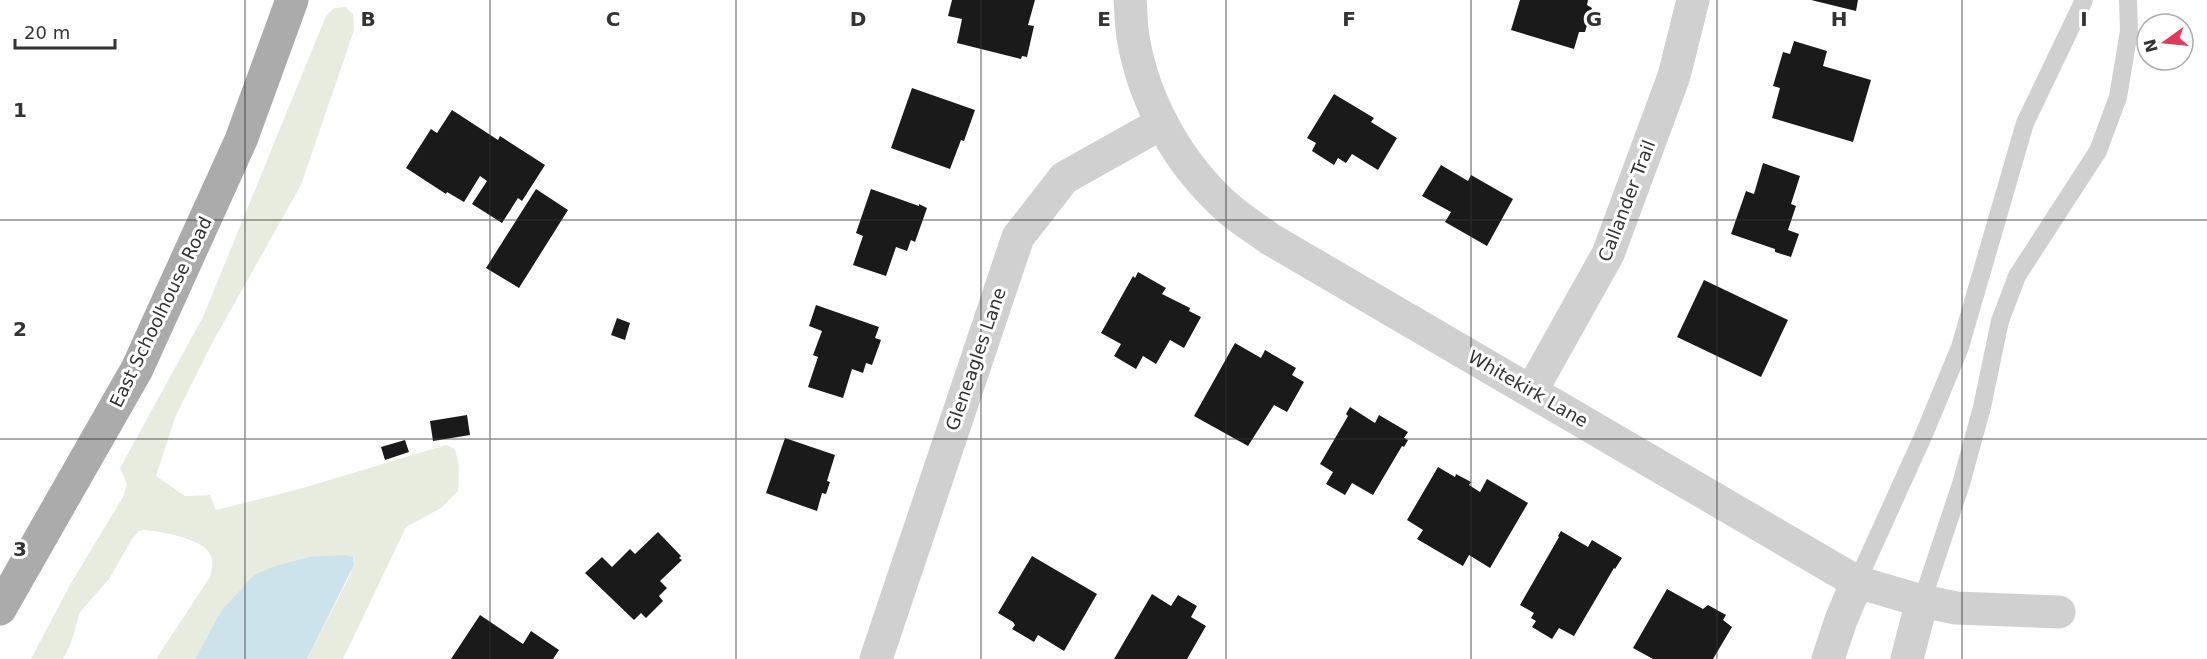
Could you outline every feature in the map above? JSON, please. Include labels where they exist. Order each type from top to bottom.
[{"type":"main road","name":"East Schoolhouse Road","points":[[0,609],[137,369],[242,140],[292,0]]},
{"type":"street","name":"Whitekirk Lane","points":[[1130,0],[1132,36],[1145,84],[1162,123],[1184,159],[1201,181],[1230,209],[1270,239],[1532,390],[1857,582],[1922,601],[1974,610],[2059,612]]},
{"type":"street","name":"Callander Trail","points":[[1532,390],[1608,254],[1674,76],[1693,0]]},
{"type":"street","name":"Gleneagles Lane","points":[[876,659],[1018,237],[1064,178],[1162,123]]},
{"type":"street","points":[[1828,659],[1840,620],[1857,582]]},
{"type":"street","points":[[1907,659],[1922,601]]},
{"type":"lane","points":[[1857,582],[1925,432],[1960,347],[2025,123],[2084,0]]},
{"type":"lane","points":[[1922,601],[1961,484],[1982,407],[2000,321],[2017,276],[2098,151],[2118,98],[2129,31],[2128,0]]},
{"type":"shaded area","points":[[345,7],[353,14],[354,30],[301,185],[211,345],[176,415],[156,476],[185,496],[210,495],[216,510],[303,488],[446,445],[455,449],[459,466],[458,491],[441,508],[406,527],[343,659],[307,659],[350,575],[354,565],[353,557],[221,611],[195,659],[156,659],[210,577],[212,563],[210,554],[199,544],[170,534],[144,530],[139,531],[132,539],[109,579],[80,612],[71,643],[63,659],[31,659],[71,583],[123,497],[127,484],[120,468],[203,317],[326,16],[334,8]]},
{"type":"water","points":[[345,555],[353,557],[354,565],[307,659],[195,659],[221,611],[254,575],[275,566],[309,557]]},
{"type":"building","points":[[952,0],[1035,0],[1028,25],[1034,26],[1027,57],[1022,56],[1021,59],[957,43],[962,19],[948,16]]},
{"type":"building","points":[[1520,0],[1588,0],[1587,5],[1592,8],[1585,32],[1579,32],[1574,49],[1511,30]]},
{"type":"building","points":[[1811,0],[1858,0],[1856,11]]},
{"type":"building","points":[[1794,41],[1827,51],[1823,66],[1871,80],[1853,142],[1772,118],[1780,88],[1773,86],[1783,52],[1790,54]]},
{"type":"building","points":[[912,88],[975,110],[964,141],[961,140],[950,169],[891,148]]},
{"type":"building","points":[[1334,94],[1374,118],[1371,122],[1397,138],[1378,170],[1352,154],[1346,163],[1338,158],[1334,165],[1312,151],[1316,143],[1307,138]]},
{"type":"building","points":[[452,110],[498,140],[500,136],[545,165],[522,201],[518,198],[502,223],[472,204],[487,181],[480,176],[464,202],[447,192],[446,194],[406,168],[431,129],[437,133]]},
{"type":"building","points":[[1763,163],[1800,176],[1791,204],[1796,206],[1788,230],[1799,234],[1791,257],[1731,234],[1746,191],[1754,194]]},
{"type":"building","points":[[1441,165],[1468,181],[1471,175],[1513,199],[1487,246],[1445,222],[1451,212],[1422,196]]},
{"type":"building","points":[[536,189],[568,210],[519,288],[486,268]]},
{"type":"building","points":[[871,189],[927,208],[915,242],[911,240],[907,251],[896,247],[886,276],[853,265],[863,236],[856,233]]},
{"type":"building","points":[[1138,272],[1166,288],[1162,294],[1190,308],[1189,311],[1201,317],[1184,348],[1170,340],[1156,364],[1143,356],[1136,369],[1114,356],[1121,344],[1101,333],[1133,276],[1135,278]]},
{"type":"building","points":[[1704,280],[1788,320],[1761,377],[1677,337]]},
{"type":"building","points":[[816,305],[879,327],[875,338],[881,340],[872,365],[866,363],[863,373],[852,369],[843,398],[808,387],[818,357],[813,355],[822,331],[809,326]]},
{"type":"building","points":[[617,318],[630,323],[625,340],[611,335]]},
{"type":"building","points":[[1235,343],[1261,358],[1265,350],[1296,368],[1292,375],[1304,382],[1287,412],[1274,405],[1248,446],[1194,416]]},
{"type":"building","points":[[1350,407],[1375,423],[1379,415],[1408,432],[1404,438],[1408,440],[1404,447],[1402,446],[1373,495],[1352,483],[1345,495],[1326,484],[1333,472],[1320,464],[1348,416],[1346,414]]},
{"type":"building","points":[[467,415],[470,435],[433,441],[430,421]]},
{"type":"building","points":[[785,438],[835,455],[827,481],[830,482],[826,494],[822,493],[817,511],[766,493]]},
{"type":"building","points":[[405,440],[409,452],[385,460],[381,447]]},
{"type":"building","points":[[1438,467],[1455,477],[1456,474],[1471,482],[1469,485],[1480,492],[1487,479],[1528,503],[1490,568],[1469,555],[1463,566],[1417,539],[1423,530],[1407,520]]},
{"type":"building","points":[[1561,531],[1588,547],[1592,540],[1622,558],[1574,636],[1559,628],[1552,639],[1532,627],[1536,621],[1531,618],[1534,613],[1520,605]]},
{"type":"building","points":[[658,532],[681,556],[679,558],[682,560],[660,581],[667,588],[659,596],[663,601],[646,618],[641,613],[634,620],[585,573],[602,557],[612,567],[630,549],[635,554]]},
{"type":"building","points":[[1032,556],[1097,594],[1064,651],[1038,635],[1034,642],[1012,629],[1015,625],[1013,622],[998,613]]},
{"type":"building","points":[[1667,589],[1703,609],[1708,605],[1726,615],[1723,620],[1732,627],[1713,659],[1653,659],[1633,648]]},
{"type":"building","points":[[1152,594],[1171,606],[1178,595],[1197,606],[1191,617],[1206,626],[1187,659],[1114,659]]},
{"type":"building","points":[[480,615],[523,644],[531,631],[559,650],[553,659],[451,659]]}]
